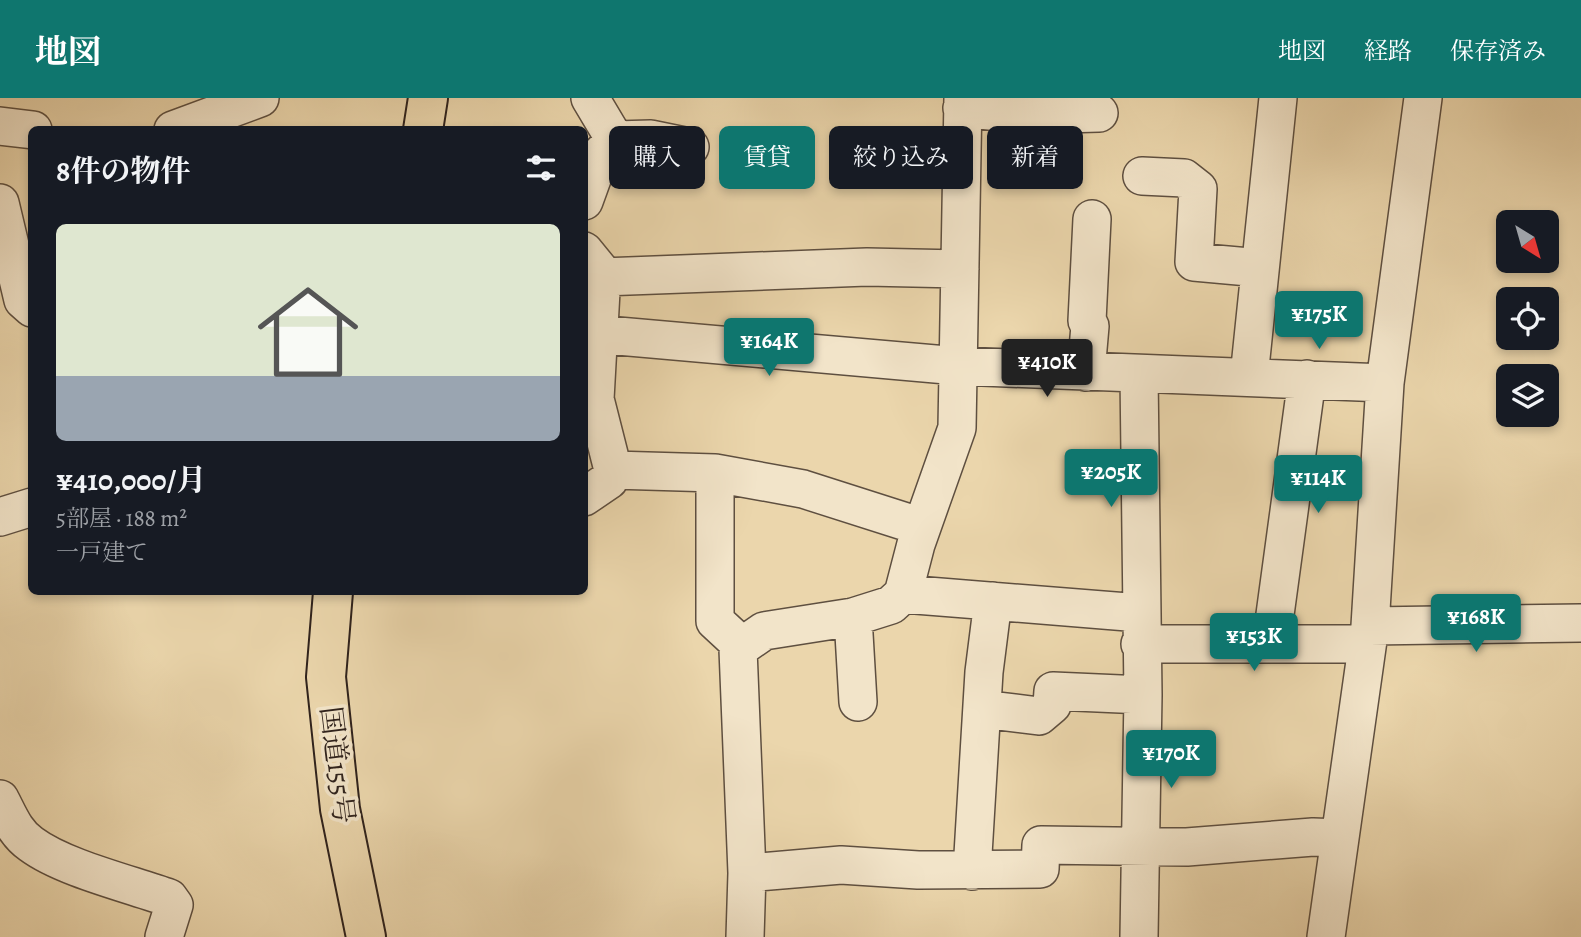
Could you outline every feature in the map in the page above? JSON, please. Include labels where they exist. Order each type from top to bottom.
[{"type":"highway","points":[[424,126],[428,98]]},
{"type":"highway","name":"国道155号","points":[[333,595],[326,677],[340,809],[366,937]]},
{"type":"street","points":[[184,126],[260,98]]},
{"type":"street","points":[[590,98],[609,130]]},
{"type":"street","points":[[1249,377],[1278,98]]},
{"type":"street","points":[[1326,937],[1369,635],[1385,383],[1423,98]]},
{"type":"street","points":[[745,937],[747,873],[737,649],[764,631],[853,617],[891,605],[902,593],[957,428],[962,103],[1027,115],[1099,113]]},
{"type":"street","points":[[0,126],[28,129]]},
{"type":"street","points":[[588,190],[601,154],[609,146]]},
{"type":"street","points":[[1142,176],[1185,178],[1198,189],[1194,262],[1260,268]]},
{"type":"street","points":[[0,204],[23,300],[20,307]]},
{"type":"street","points":[[1086,372],[1090,327],[1087,321],[1092,219]]},
{"type":"street","points":[[588,493],[609,480],[612,470],[595,399],[591,333],[593,264],[960,269]]},
{"type":"street","points":[[591,333],[958,366],[1385,383]]},
{"type":"street","points":[[1139,374],[1140,629],[1143,695],[1139,937]]},
{"type":"street","points":[[1271,644],[1307,379]]},
{"type":"street","points":[[612,470],[715,473],[803,489],[922,527]]},
{"type":"street","points":[[715,473],[715,621],[742,646]]},
{"type":"street","points":[[0,517],[28,508]]},
{"type":"street","points":[[902,593],[993,601],[1140,629],[1271,644],[1369,635],[1581,624]]},
{"type":"street","points":[[972,871],[982,709],[993,601]]},
{"type":"street","points":[[853,617],[858,702]]},
{"type":"street","points":[[982,709],[1039,716],[1052,705],[1053,691],[1143,695]]},
{"type":"street","points":[[0,799],[16,830],[31,845],[50,855],[169,898],[174,905],[163,937]]},
{"type":"street","points":[[747,873],[841,865],[972,871],[1040,869],[1041,845],[1141,848],[1340,838]]}]
